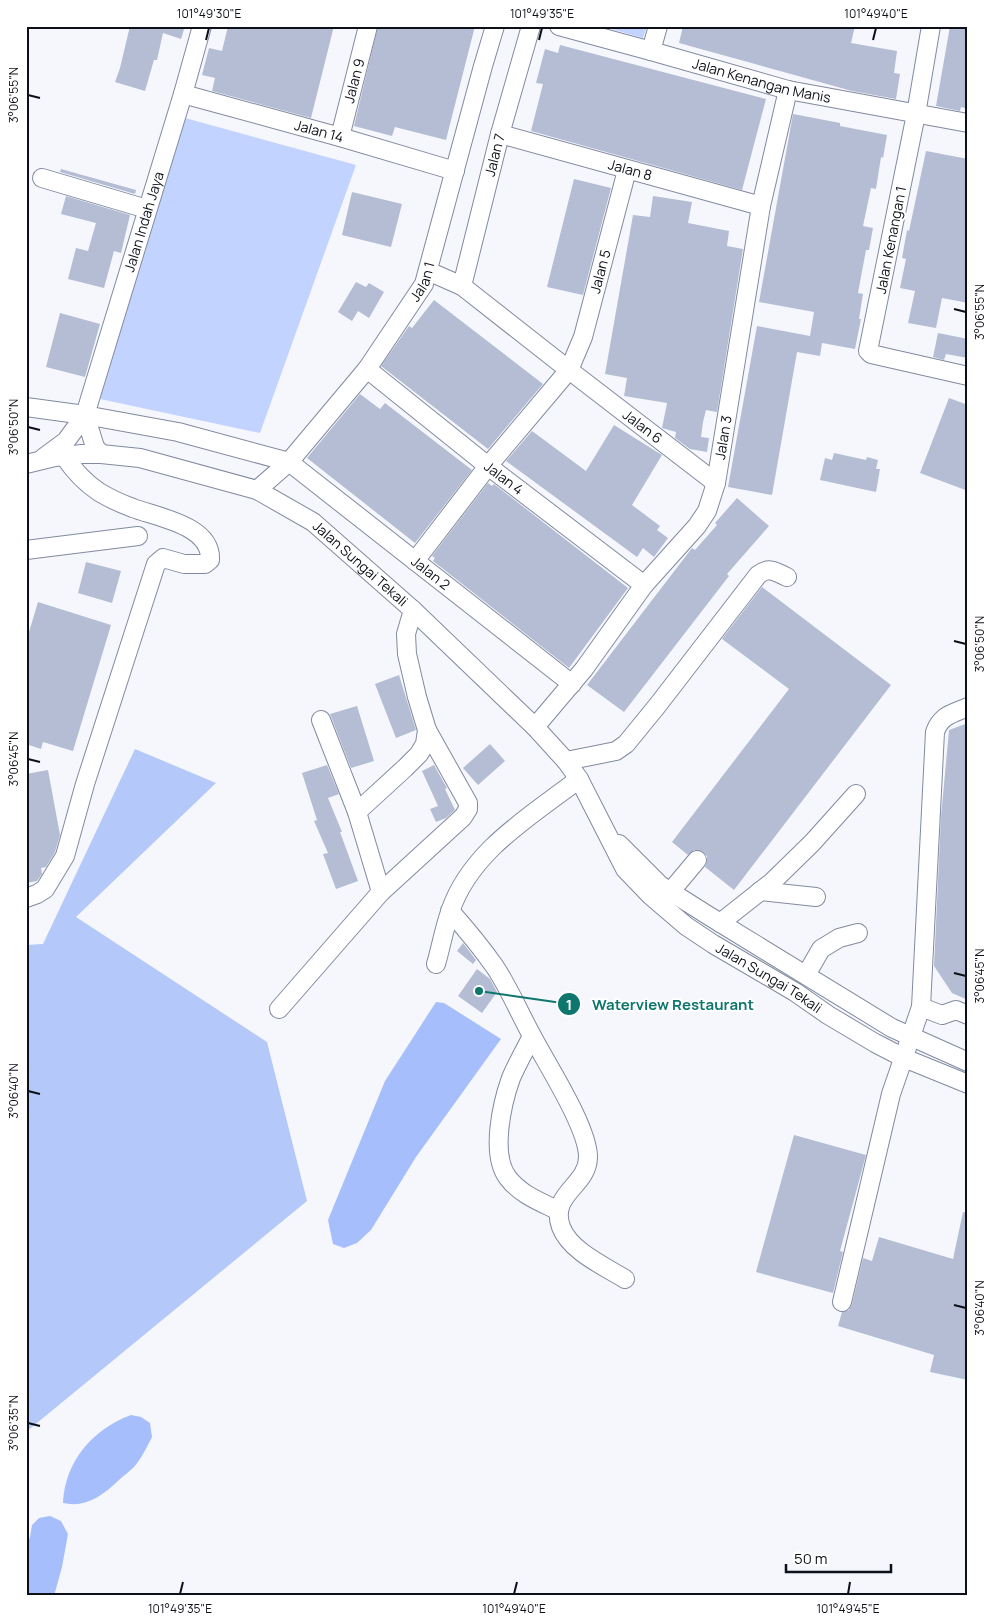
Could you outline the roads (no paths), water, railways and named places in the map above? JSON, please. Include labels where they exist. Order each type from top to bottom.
[{"type":"street","name":"Jalan Indah Jaya","points":[[34,462],[66,441],[85,415],[202,26]]},
{"type":"street","name":"Jalan 1","points":[[257,490],[289,462],[367,369],[424,284],[495,26]]},
{"type":"street","name":"Jalan 7","points":[[462,286],[500,134],[531,26]]},
{"type":"street","name":"Jalan Kenangan Manis","points":[[559,26],[651,50],[788,90],[968,123]]},
{"type":"street","points":[[651,50],[658,26]]},
{"type":"street","name":"Jalan Kenangan 1","points":[[931,26],[916,114],[868,351],[871,354],[968,376]]},
{"type":"street","name":"Jalan 9","points":[[340,137],[367,27]]},
{"type":"street","name":"Jalan 3","points":[[535,727],[572,684],[644,585],[697,526],[707,512],[716,483],[761,206],[788,90]]},
{"type":"street","name":"Jalan 14","points":[[183,94],[455,171]]},
{"type":"street","name":"Jalan 8","points":[[500,134],[761,206]]},
{"type":"street","name":"Jalan 5","points":[[568,370],[583,337],[626,170]]},
{"type":"street","points":[[42,178],[147,209]]},
{"type":"street","name":"Jalan 6","points":[[428,271],[462,286],[716,483]]},
{"type":"street","name":"Jalan 4","points":[[367,369],[488,466],[644,585]]},
{"type":"street","points":[[415,561],[488,466],[568,370]]},
{"type":"street","points":[[26,407],[85,415],[178,432],[289,462]]},
{"type":"street","points":[[85,415],[95,447],[101,454]]},
{"type":"street","name":"Jalan Sungai Tekali","points":[[34,462],[64,456],[101,454],[140,458],[257,490],[313,522],[413,610],[535,727],[566,761],[579,779],[625,869],[651,896],[686,926],[795,992],[828,1015],[904,1058],[968,1084]]},
{"type":"street","points":[[26,898],[38,894],[45,889],[65,856],[85,784],[156,564],[164,558],[184,564],[205,564],[210,560],[208,548],[196,533],[164,516],[135,509],[99,492],[78,475],[64,456]]},
{"type":"street","name":"Jalan 2","points":[[289,462],[572,684]]},
{"type":"street","points":[[26,550],[138,536]]},
{"type":"street","points":[[566,761],[616,751],[626,744],[758,575],[764,570],[772,570],[787,577]]},
{"type":"street","points":[[279,1009],[381,892],[463,818],[468,809],[468,803],[427,730],[417,697],[407,654],[406,634],[413,610]]},
{"type":"street","points":[[842,1302],[891,1094],[921,1006],[934,732],[938,722],[968,707]]},
{"type":"street","points":[[321,720],[358,812],[381,892]]},
{"type":"street","points":[[358,812],[419,754],[426,744],[427,730]]},
{"type":"street","points":[[436,964],[450,911],[461,887],[484,856],[502,838],[579,779]]},
{"type":"street","points":[[720,922],[772,882],[812,843],[856,794]]},
{"type":"street","name":"Jalan Sungai Tekali","points":[[605,829],[660,885],[892,1028],[968,1062]]},
{"type":"street","points":[[671,891],[697,860]]},
{"type":"street","points":[[760,891],[816,897]]},
{"type":"street","points":[[450,911],[478,943],[497,970],[572,1111],[587,1148],[586,1170],[562,1198],[559,1211],[560,1225],[566,1238],[576,1247],[625,1279]]},
{"type":"street","points":[[806,975],[821,949],[839,938],[858,933]]},
{"type":"street","points":[[921,1006],[942,1015],[956,1010],[968,1015]]},
{"type":"street","points":[[532,1036],[511,1078],[502,1110],[498,1137],[501,1162],[508,1178],[526,1195],[559,1211]]},
{"type":"place","name":"Waterview Restaurant","points":[[479,991]]}]
